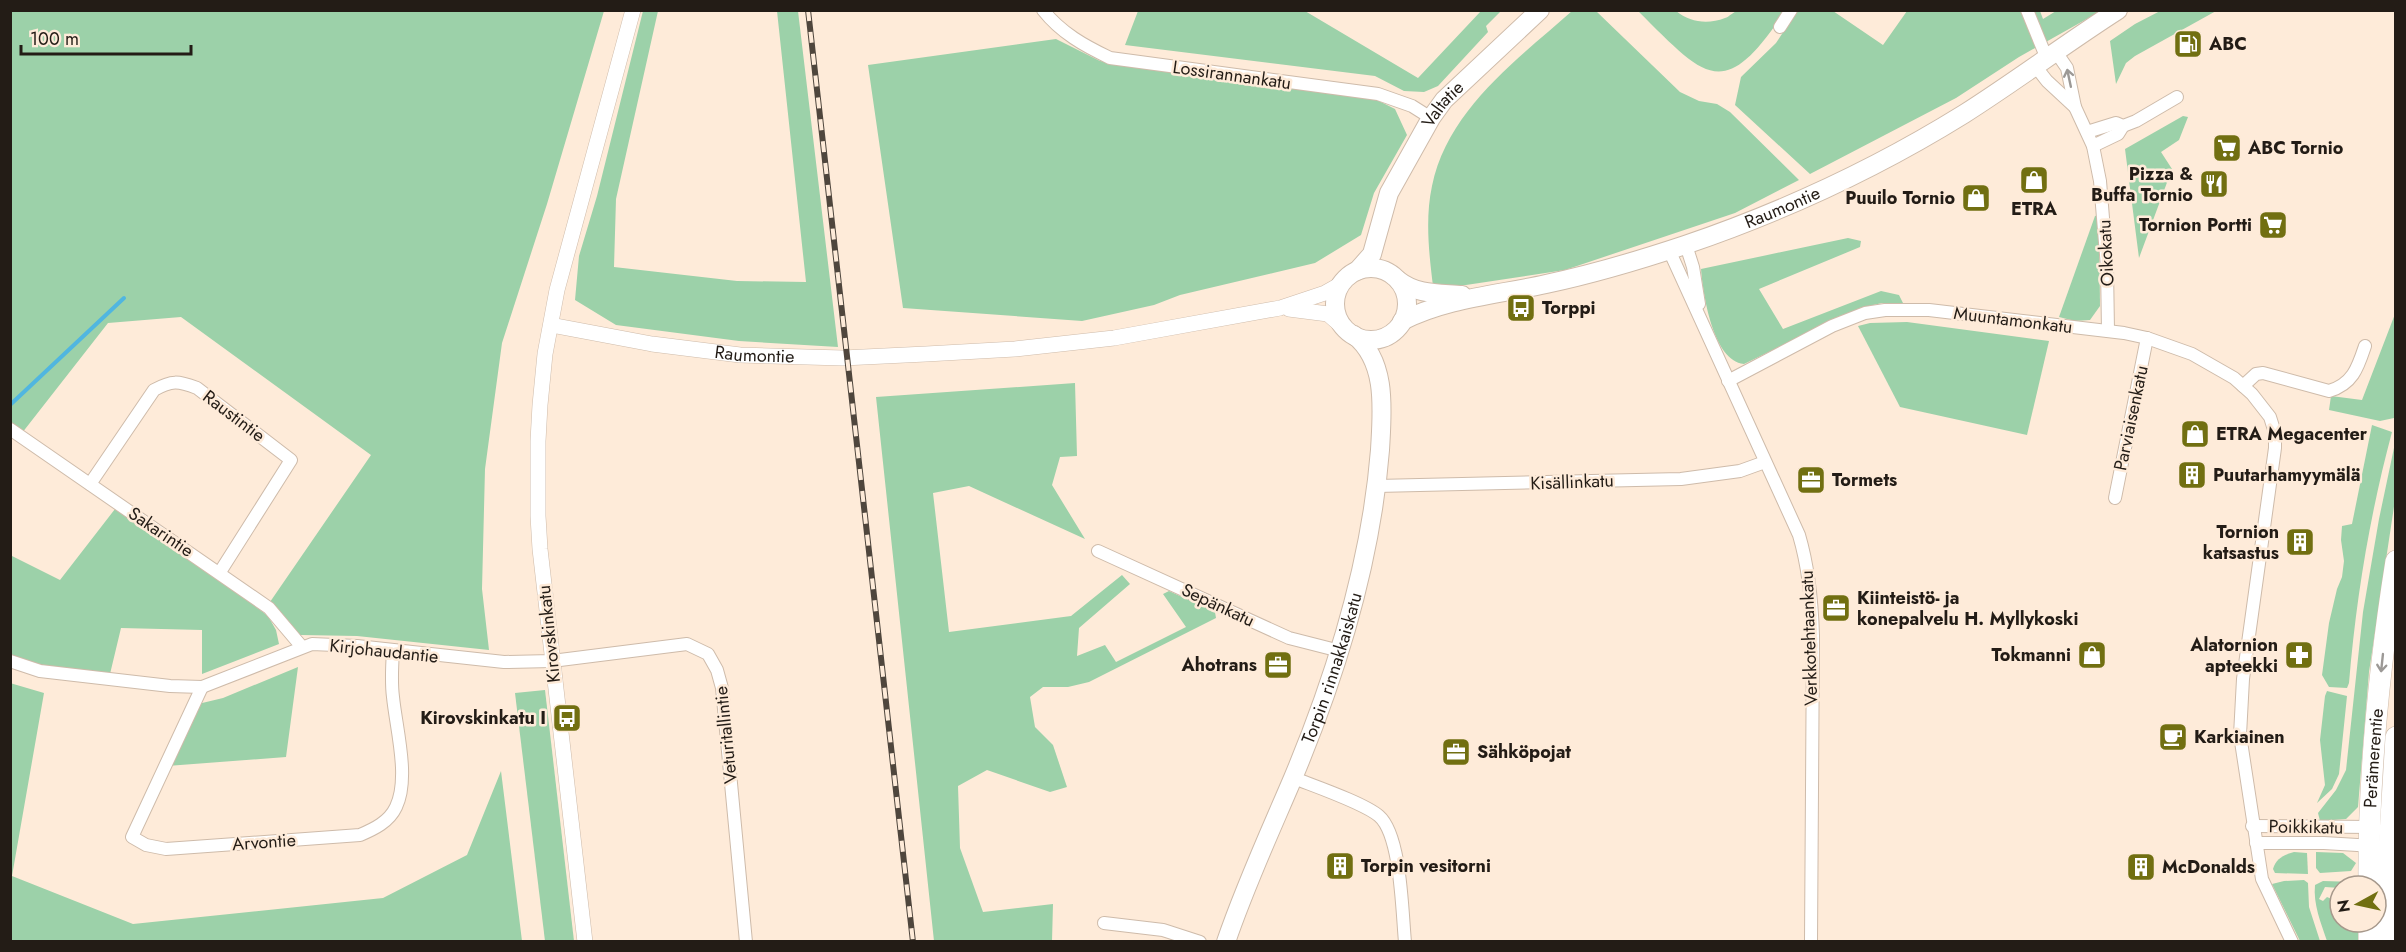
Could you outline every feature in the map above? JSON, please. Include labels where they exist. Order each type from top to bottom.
[{"type":"highway","name":"Perämerentie","points":[[2369,874],[2369,836],[2379,698],[2396,561]]},
{"type":"highway","name":"Perämerentie","points":[[2389,942],[2388,867],[2393,837],[2396,737]]},
{"type":"main road","name":"Valtatie","points":[[1357,270],[1372,254],[1389,193],[1431,118],[1444,100],[1540,10]]},
{"type":"main road","name":"Raumontie","points":[[1399,326],[1421,312],[1478,296],[1566,280],[1677,247],[1792,203],[1901,151],[2046,59],[2118,10]]},
{"type":"main road","name":"Valtatie","points":[[1382,222],[1383,254],[1393,276]]},
{"type":"main road","points":[[1368,268],[1393,276],[1404,289],[1407,300],[1399,326],[1376,339],[1349,331],[1338,318],[1335,306],[1336,295],[1341,284],[1357,270],[1368,268]]},
{"type":"main road","name":"Raumontie","points":[[1393,276],[1407,287],[1429,294],[1478,296]]},
{"type":"main road","name":"Torpin rinnakkaiskatu","points":[[1226,942],[1267,837],[1294,777],[1340,651],[1366,551],[1377,486],[1382,413],[1380,381],[1387,345],[1399,326]]},
{"type":"main road","name":"Torpin rinnakkaiskatu","points":[[1349,331],[1365,346],[1380,381]]},
{"type":"street","points":[[551,325],[557,290],[633,10]]},
{"type":"street","name":"Lossirannankatu","points":[[1043,10],[1060,28],[1078,42],[1110,58],[1378,94],[1412,106],[1431,118]]},
{"type":"street","points":[[1780,27],[1791,10]]},
{"type":"street","points":[[2027,10],[2046,59]]},
{"type":"street","name":"Oikokatu","points":[[2075,107],[2047,81],[2046,59],[2067,68],[2075,107],[2093,146],[2104,215],[2108,331]]},
{"type":"street","points":[[2093,146],[2118,134],[2123,126],[2177,97]]},
{"type":"street","points":[[2087,132],[2116,123],[2123,126]]},
{"type":"street","name":"Verkkotehtaankatu","points":[[1677,247],[1702,320],[1799,535],[1806,557],[1813,636],[1811,942]]},
{"type":"street","name":"Raumontie","points":[[551,325],[652,344],[740,355],[843,358],[1015,349],[1114,338],[1280,308],[1325,293],[1341,284]]},
{"type":"street","name":"Raumontie","points":[[1280,308],[1312,310],[1328,314],[1349,331]]},
{"type":"street","name":"Muuntamonkatu","points":[[1728,381],[1832,326],[1865,313],[1885,310],[1929,310],[2108,331],[2147,338],[2192,354],[2218,368],[2242,386],[2262,405],[2270,417],[2275,433],[2275,448],[2240,712],[2240,735],[2252,826]]},
{"type":"street","name":"Kirovskinkatu","points":[[551,325],[540,405],[538,516],[552,661],[585,942]]},
{"type":"street","name":"Parviaisenkatu","points":[[2115,498],[2147,338]]},
{"type":"street","points":[[2242,386],[2256,374],[2263,373],[2329,391],[2338,388],[2352,378],[2365,346]]},
{"type":"street","name":"Raustintie","points":[[90,484],[154,390],[174,382],[197,388],[291,460],[220,572]]},
{"type":"street","name":"Sakarintie","points":[[10,429],[269,608],[302,647]]},
{"type":"street","name":"Kisällinkatu","points":[[1377,486],[1681,479],[1740,471],[1765,462]]},
{"type":"street","name":"Sepänkatu","points":[[1098,551],[1289,638],[1340,651]]},
{"type":"street","name":"Kirjohaudantie","points":[[10,661],[39,671],[170,686],[202,687],[302,647],[334,644],[479,661],[552,661]]},
{"type":"street","name":"Veturitallintie","points":[[552,661],[687,644],[708,654],[717,670],[722,688],[746,942]]},
{"type":"street","name":"Arvontie","points":[[202,687],[132,837],[146,844],[166,849],[360,835],[378,827],[388,818],[396,807],[400,790],[402,767],[392,695],[393,651]]},
{"type":"street","points":[[1294,777],[1378,814],[1389,827],[1395,848],[1406,942]]},
{"type":"street","points":[[2252,826],[2262,879],[2292,942]]},
{"type":"street","name":"Poikkikatu","points":[[2252,826],[2393,837]]},
{"type":"street","name":"Poikkikatu","points":[[2256,843],[2311,843],[2369,836],[2393,837]]},
{"type":"street","points":[[1104,922],[1163,930],[1200,942]]},
{"type":"green space","points":[[1742,10],[1785,11],[1764,41],[1745,60],[1729,70],[1713,71],[1698,65],[1681,52],[1638,11],[1676,11],[1687,18],[1705,22],[1725,18]]},
{"type":"green space","points":[[2162,10],[2216,11],[2135,56],[2126,63],[2116,84],[2110,41],[2135,24]]},
{"type":"green space","points":[[10,11],[604,11],[547,204],[502,343],[485,469],[482,589],[489,650],[357,636],[301,635],[295,638],[270,602],[371,455],[181,317],[108,323],[22,433],[11,425]]},
{"type":"green space","points":[[643,11],[658,11],[616,199],[614,267],[737,281],[806,282],[777,11],[798,11],[838,347],[739,341],[616,325],[575,300],[579,256],[597,196]]},
{"type":"green space","points":[[1138,11],[1305,11],[1418,78],[1481,11],[1501,11],[1486,26],[1488,32],[1438,86],[1424,92],[1404,91],[1375,76],[1125,45]]},
{"type":"green space","points":[[1572,11],[1596,11],[1680,92],[1699,101],[1717,104],[1730,112],[1799,180],[1735,213],[1565,270],[1466,285],[1433,286],[1428,236],[1429,211],[1432,186],[1440,158],[1453,133],[1487,88]]},
{"type":"green space","points":[[1797,11],[1833,11],[1883,45],[1907,11],[2040,11],[2043,19],[2056,11],[2101,11],[2019,57],[1956,98],[1810,174],[1735,105],[1741,77],[1776,43]]},
{"type":"green space","points":[[1056,39],[1100,61],[1369,96],[1395,109],[1407,135],[1374,193],[1361,235],[1315,263],[1180,295],[1154,305],[1082,321],[903,308],[868,65]]},
{"type":"green space","points":[[2183,116],[2188,117],[2179,140],[2161,152],[2172,169],[2139,258],[2125,149]]},
{"type":"green space","points":[[2099,215],[2100,306],[2090,320],[2075,321],[2059,317],[2095,216]]},
{"type":"green space","points":[[1848,238],[1861,241],[1860,247],[1759,289],[1783,329],[1881,291],[1899,295],[1904,305],[1882,303],[1860,308],[1744,364],[1733,360],[1724,351],[1717,339],[1707,309],[1701,269]]},
{"type":"green space","points":[[2395,314],[2394,418],[2380,421],[2329,410],[2331,396],[2362,400]]},
{"type":"green space","points":[[1907,322],[2049,341],[2027,435],[1900,407],[1858,326],[1870,323]]},
{"type":"green space","points":[[1075,383],[1077,456],[1060,457],[1052,485],[1085,539],[969,486],[933,493],[949,632],[1071,616],[1122,575],[1130,584],[1079,628],[1077,656],[1105,645],[1116,662],[1186,627],[1163,594],[1169,591],[1215,612],[1216,618],[1089,682],[1068,687],[1043,687],[1030,697],[1035,727],[1053,745],[1067,787],[1050,792],[987,770],[958,786],[960,848],[983,912],[1053,904],[1052,941],[934,941],[876,397]]},
{"type":"green space","points":[[2372,425],[2392,432],[2365,556],[2349,683],[2347,688],[2329,687],[2322,675],[2329,623],[2342,577],[2344,561],[2342,526],[2352,524]]},
{"type":"green space","points":[[2395,443],[2395,500],[2369,672],[2358,807],[2346,819],[2320,821],[2318,813],[2336,790],[2346,770],[2363,612]]},
{"type":"green space","points":[[115,509],[226,584],[268,616],[276,630],[279,644],[202,674],[202,630],[121,628],[110,674],[42,665],[11,655],[10,555],[60,580]]},
{"type":"green space","points":[[298,667],[286,757],[167,766],[198,704],[223,698]]},
{"type":"green space","points":[[10,683],[44,693],[12,876],[133,924],[383,898],[467,855],[501,771],[522,941],[11,941]]},
{"type":"green space","points":[[545,690],[574,941],[545,941],[515,693]]},
{"type":"green space","points":[[2327,691],[2347,696],[2339,774],[2332,789],[2317,803],[2325,785],[2320,740]]},
{"type":"green space","points":[[2294,852],[2307,853],[2308,874],[2275,873],[2273,869],[2278,860]]},
{"type":"green space","points":[[2316,852],[2343,853],[2356,863],[2351,871],[2320,873],[2316,868]]},
{"type":"green space","points":[[2304,880],[2308,883],[2309,907],[2320,941],[2300,941],[2272,884]]},
{"type":"green space","points":[[2328,881],[2328,887],[2325,887],[2319,899],[2323,901],[2328,897],[2328,934],[2360,934],[2360,941],[2327,941],[2315,899],[2315,885]]},
{"type":"waterway","points":[[10,405],[124,298]]},
{"type":"railway","points":[[808,10],[913,942]]},
{"type":"place","name":"ABC","points":[[2188,44]]},
{"type":"place","name":"ABC Tornio","points":[[2227,148]]},
{"type":"place","name":"ETRA","points":[[2034,180]]},
{"type":"place","name":"Pizza & Buffa Tornio","points":[[2214,184]]},
{"type":"place","name":"Puuilo Tornio","points":[[1976,198]]},
{"type":"place","name":"Tornion Portti","points":[[2273,225]]},
{"type":"place","name":"Torppi","points":[[1521,308]]},
{"type":"place","name":"ETRA Megacenter","points":[[2195,434]]},
{"type":"place","name":"Puutarhamyymälä","points":[[2192,475]]},
{"type":"place","name":"Tormets","points":[[1811,480]]},
{"type":"place","name":"Tornion katsastus","points":[[2300,542]]},
{"type":"place","name":"Kiinteistö- ja konepalvelu H. Myllykoski","points":[[1836,608]]},
{"type":"place","name":"Tokmanni","points":[[2092,655]]},
{"type":"place","name":"Alatornion apteekki","points":[[2299,655]]},
{"type":"place","name":"Ahotrans","points":[[1278,665]]},
{"type":"place","name":"Kirovskinkatu I","points":[[567,718]]},
{"type":"place","name":"Karkiainen","points":[[2173,737]]},
{"type":"place","name":"Sähköpojat","points":[[1456,752]]},
{"type":"place","name":"Torpin vesitorni","points":[[1340,866]]},
{"type":"place","name":"McDonalds","points":[[2141,867]]}]
